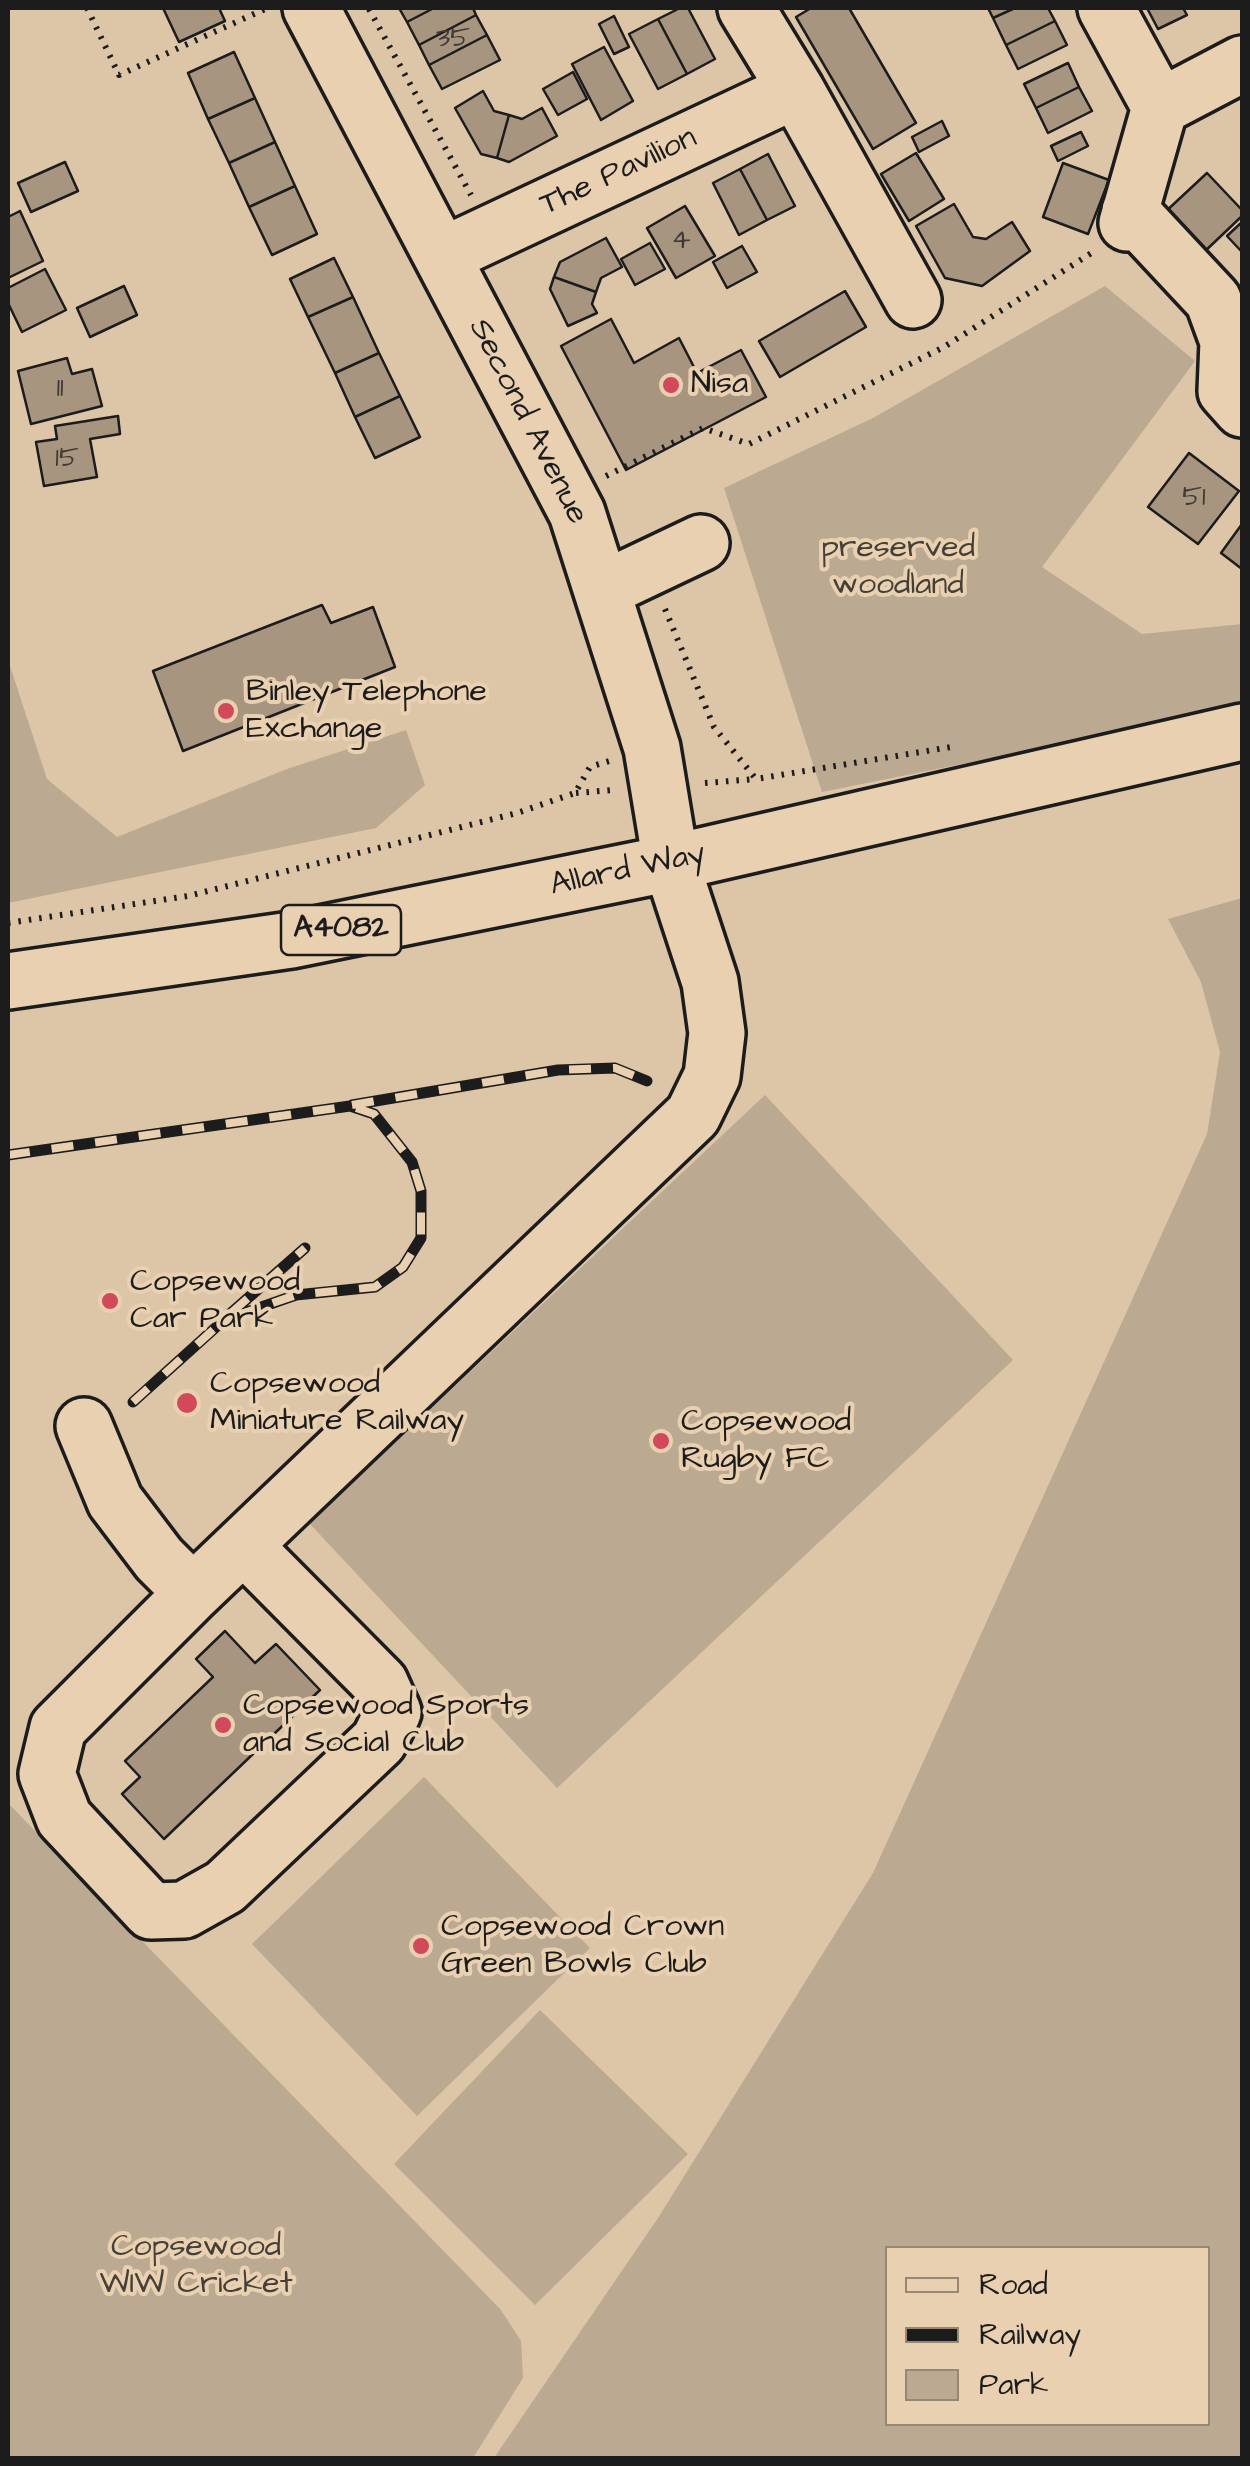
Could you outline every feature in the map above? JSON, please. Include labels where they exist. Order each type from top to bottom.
[{"type":"street","name":"Second Avenue","points":[[243,1545],[380,1683],[394,1712],[380,1741],[224,1886],[184,1910],[151,1911],[64,1818],[48,1774],[58,1728],[193,1593],[243,1545],[694,1115],[712,1076],[717,1033],[710,982],[671,863],[652,748],[577,514],[312,8]]},
{"type":"street","points":[[746,8],[913,300]]},
{"type":"street","points":[[1106,8],[1160,107],[1128,217],[1212,300],[1228,342],[1226,391],[1242,409]]},
{"type":"street","points":[[1160,107],[1242,64]]},
{"type":"street","name":"The Pavilion","points":[[442,256],[796,90]]},
{"type":"street","points":[[602,590],[701,543]]},
{"type":"street","name":"Allard Way","points":[[8,981],[291,940],[671,863],[1242,732]]},
{"type":"street","points":[[84,1426],[115,1501],[159,1559],[193,1593]]},
{"type":"path","points":[[88,8],[120,75],[268,8]]},
{"type":"path","points":[[368,8],[492,233]]},
{"type":"path","points":[[605,477],[703,428],[749,444],[944,347],[1075,268],[1128,217]]},
{"type":"path","points":[[698,690],[714,727],[756,779],[953,746]]},
{"type":"path","points":[[8,922],[188,896],[517,813],[574,793],[590,766],[652,748]]},
{"type":"green space","name":"preserved woodland","points":[[1105,286],[1195,361],[1042,567],[1142,634],[1242,624],[1242,708],[822,792],[724,488],[873,418]]},
{"type":"green space","points":[[8,660],[47,779],[117,837],[287,769],[406,730],[425,785],[376,828],[8,903]]},
{"type":"green space","points":[[1242,898],[1242,2458],[494,2458],[658,2218],[873,1873],[1207,1134],[1220,1052],[1201,982],[1168,919]]},
{"type":"green space","name":"Copsewood Rugby FC","points":[[765,1095],[1013,1360],[557,1788],[309,1523]]},
{"type":"green space","name":"Copsewood Crown Green Bowls Club","points":[[424,1777],[590,1948],[417,2116],[252,1944]]},
{"type":"green space","name":"Copsewood WIW Cricket","points":[[8,1803],[501,2310],[521,2341],[523,2378],[473,2458],[8,2458]]},
{"type":"green space","points":[[540,2010],[688,2154],[535,2305],[394,2164]]},
{"type":"building","points":[[163,8],[219,8],[225,21],[179,42]]},
{"type":"building","points":[[399,8],[434,8],[407,22]]},
{"type":"building","points":[[434,8],[473,8],[476,15],[419,45],[407,22]]},
{"type":"building","points":[[688,8],[715,59],[687,74],[658,19]]},
{"type":"building","points":[[811,8],[849,8],[916,123],[873,149],[796,17]]},
{"type":"building","points":[[988,8],[1015,8],[993,18]]},
{"type":"building","points":[[1015,8],[1048,8],[1055,21],[1006,45],[993,18]]},
{"type":"building","points":[[1147,8],[1183,8],[1187,15],[1158,29]]},
{"type":"building","points":[[476,15],[487,35],[429,65],[419,45]]},
{"type":"building","points":[[614,16],[629,47],[614,54],[599,24]]},
{"type":"building","points":[[658,19],[687,74],[658,89],[629,34]]},
{"type":"building","points":[[1055,21],[1067,45],[1018,69],[1006,45]]},
{"type":"building","points":[[487,35],[500,60],[442,89],[429,65]]},
{"type":"building","points":[[604,47],[633,101],[601,120],[572,64]]},
{"type":"building","points":[[234,52],[255,98],[208,119],[188,73]]},
{"type":"building","points":[[1068,63],[1079,87],[1036,108],[1024,84]]},
{"type":"building","points":[[573,72],[587,99],[558,115],[543,89]]},
{"type":"building","points":[[1079,87],[1092,111],[1048,133],[1036,108]]},
{"type":"building","points":[[483,91],[494,111],[509,115],[497,158],[481,154],[455,108]]},
{"type":"building","points":[[255,98],[275,142],[229,163],[208,119]]},
{"type":"building","points":[[542,108],[557,136],[509,162],[497,158],[509,115],[522,119]]},
{"type":"building","points":[[942,121],[949,136],[919,152],[912,137]]},
{"type":"building","points":[[1081,132],[1088,146],[1058,161],[1051,146]]},
{"type":"building","points":[[275,142],[295,186],[249,207],[229,163]]},
{"type":"building","points":[[916,153],[944,199],[909,221],[881,174]]},
{"type":"building","points":[[768,154],[795,206],[767,220],[740,169]]},
{"type":"building","points":[[65,162],[78,191],[31,212],[18,183]]},
{"type":"building","points":[[1063,163],[1109,180],[1088,234],[1043,217]]},
{"type":"building","points":[[740,169],[767,220],[739,235],[713,183]]},
{"type":"building","points":[[1207,173],[1242,210],[1242,216],[1202,254],[1163,214]]},
{"type":"building","points":[[295,186],[317,234],[272,255],[249,207]]},
{"type":"building","points":[[954,204],[973,237],[986,239],[1012,222],[1030,251],[982,286],[945,278],[916,226]]},
{"type":"building","points":[[685,206],[715,256],[676,278],[647,228]]},
{"type":"building","points":[[20,211],[43,261],[8,278],[8,217]]},
{"type":"building","points":[[1242,222],[1242,252],[1227,236]]},
{"type":"building","points":[[606,238],[622,267],[601,278],[596,292],[554,277],[560,262]]},
{"type":"building","points":[[650,243],[665,269],[635,285],[621,259]]},
{"type":"building","points":[[742,246],[757,272],[727,288],[713,262]]},
{"type":"building","points":[[334,258],[353,297],[308,317],[290,279]]},
{"type":"building","points":[[45,269],[66,310],[22,332],[8,303],[8,288]]},
{"type":"building","points":[[554,277],[596,292],[592,304],[597,313],[568,326],[550,289]]},
{"type":"building","points":[[124,286],[137,315],[90,337],[77,308]]},
{"type":"building","points":[[845,291],[866,327],[780,377],[759,341]]},
{"type":"building","points":[[353,297],[379,353],[335,373],[308,317]]},
{"type":"building","name":"Nisa","points":[[611,319],[634,363],[679,338],[697,373],[741,350],[766,397],[626,470],[561,346]]},
{"type":"building","points":[[379,353],[400,396],[355,417],[335,373]]},
{"type":"building","points":[[67,358],[72,374],[92,369],[102,406],[31,424],[18,371]]},
{"type":"building","points":[[400,396],[420,437],[375,458],[355,417]]},
{"type":"building","points":[[118,416],[120,434],[90,439],[97,477],[44,486],[36,442],[57,439],[55,426]]},
{"type":"building","points":[[1189,453],[1239,491],[1198,544],[1148,507]]},
{"type":"building","points":[[1242,524],[1242,569],[1221,553]]},
{"type":"building","name":"Binley Telephone Exchange","points":[[322,605],[331,623],[373,607],[395,667],[183,751],[153,671]]},
{"type":"building","name":"Copsewood Sports and Social Club","points":[[225,1631],[255,1663],[276,1644],[320,1690],[164,1839],[122,1794],[140,1777],[125,1761],[213,1677],[196,1659]]},
{"type":"railway","points":[[352,1105],[558,1070],[615,1068],[647,1081]]},
{"type":"railway","points":[[8,1155],[350,1106],[374,1114],[412,1162],[421,1191],[421,1238],[403,1267],[375,1287],[296,1295],[224,1320],[133,1402]]},
{"type":"railway","points":[[231,1313],[305,1248]]},
{"type":"place","name":"Nisa","points":[[671,385]]},
{"type":"place","name":"Binley Telephone Exchange","points":[[226,711]]},
{"type":"place","name":"Copsewood Car Park","points":[[110,1301]]},
{"type":"place","name":"Copsewood Miniature Railway","points":[[187,1403]]},
{"type":"place","name":"Copsewood Rugby FC","points":[[661,1441]]},
{"type":"place","name":"Copsewood Sports and Social Club","points":[[223,1725]]},
{"type":"place","name":"Copsewood Crown Green Bowls Club","points":[[421,1946]]}]
